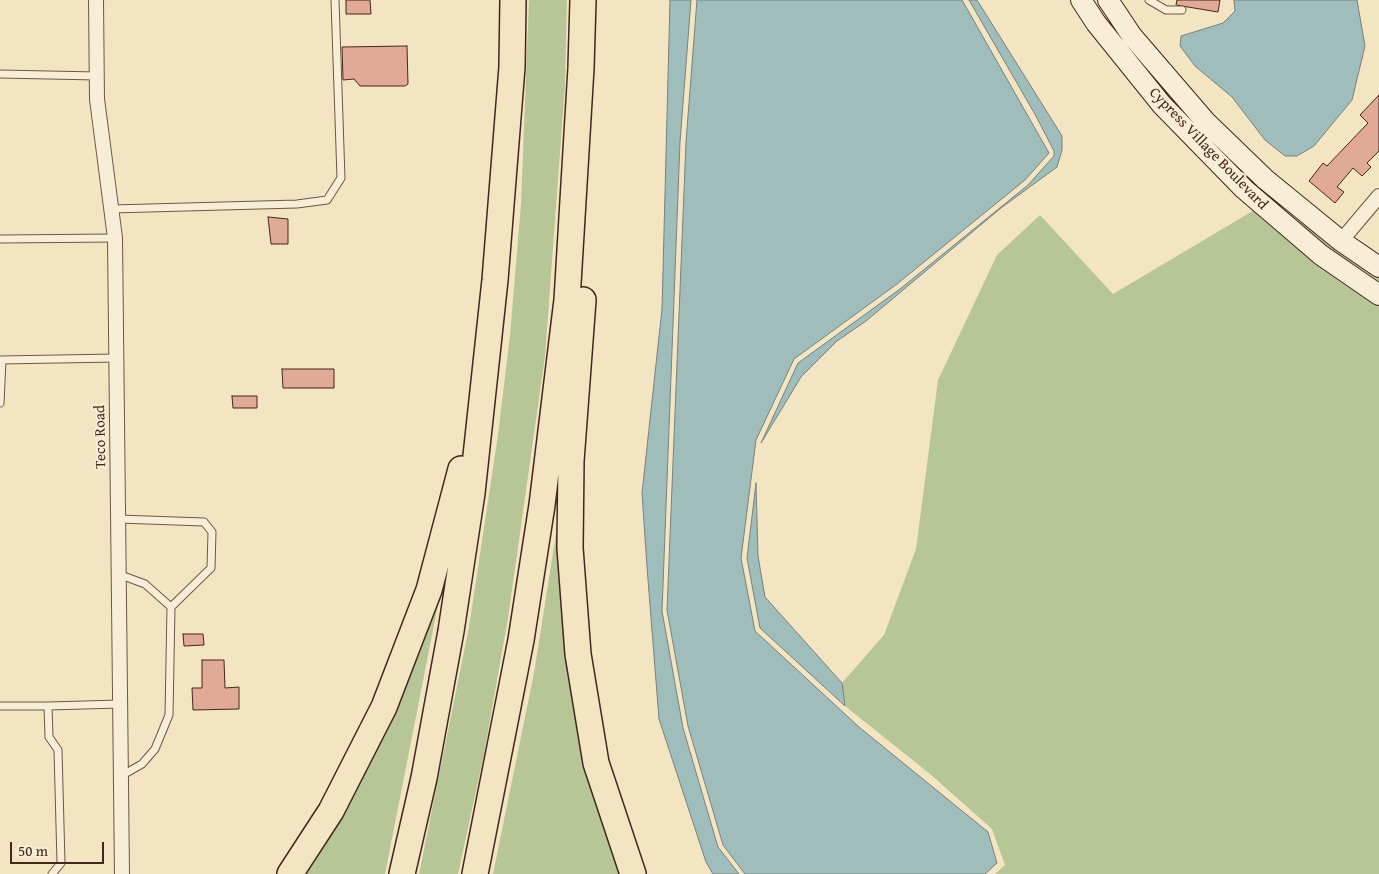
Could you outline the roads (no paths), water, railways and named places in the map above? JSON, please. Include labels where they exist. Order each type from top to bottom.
[{"type":"highway","points":[[402,874],[424,778],[451,631],[472,493],[488,354],[512,67],[513,0]]},
{"type":"highway","points":[[475,874],[521,640],[542,505],[567,300],[582,68],[583,0]]},
{"type":"highway","points":[[582,68],[589,153],[588,235],[571,461],[570,548],[578,654],[596,763],[632,874]]},
{"type":"highway","points":[[290,874],[331,810],[353,771],[403,662],[430,590],[488,354]]},
{"type":"street","name":"Teco Road","points":[[96,0],[97,99],[115,238],[122,874]]},
{"type":"street","name":"Cypress Village Boulevard","points":[[1081,0],[1096,23],[1162,105],[1244,189],[1321,255],[1379,295]]},
{"type":"street","name":"Cypress Village Boulevard","points":[[1108,0],[1132,36],[1206,122],[1265,179],[1341,241],[1379,267]]},
{"type":"street","points":[[1341,241],[1379,196]]},
{"type":"lane","points":[[112,209],[297,204],[327,200],[341,178],[335,0]]},
{"type":"lane","points":[[1149,0],[1166,10],[1182,10]]},
{"type":"lane","points":[[0,74],[97,76]]},
{"type":"lane","points":[[0,239],[115,238]]},
{"type":"lane","points":[[0,403],[1,360],[116,358]]},
{"type":"lane","points":[[118,519],[204,522],[212,532],[211,568],[171,607],[169,715],[155,749],[142,764],[121,776]]},
{"type":"lane","points":[[118,574],[145,584],[171,607]]},
{"type":"lane","points":[[0,706],[120,704]]},
{"type":"lane","points":[[48,706],[49,737],[58,750],[60,863],[52,874]]},
{"type":"water","points":[[670,0],[691,0],[680,142],[662,611],[683,728],[718,847],[739,874],[713,874],[706,862],[659,719],[647,567],[642,493],[662,309]]},
{"type":"water","points":[[697,0],[962,0],[1049,153],[1025,180],[897,284],[794,359],[756,440],[741,558],[755,631],[859,727],[988,832],[997,863],[985,874],[745,874],[723,845],[688,726],[667,610],[686,142]]},
{"type":"water","points":[[969,0],[977,0],[1062,136],[1062,150],[1057,167],[1001,208],[866,321],[837,341],[801,377],[761,443],[798,363],[900,289],[1028,185],[1054,156],[1054,151],[1036,116]]},
{"type":"water","points":[[1234,0],[1357,0],[1365,46],[1352,100],[1314,146],[1297,156],[1285,156],[1265,140],[1232,97],[1195,66],[1180,46],[1181,36],[1223,23],[1235,11]]},
{"type":"water","points":[[756,483],[758,556],[765,597],[842,683],[845,706],[760,628],[747,558]]}]
